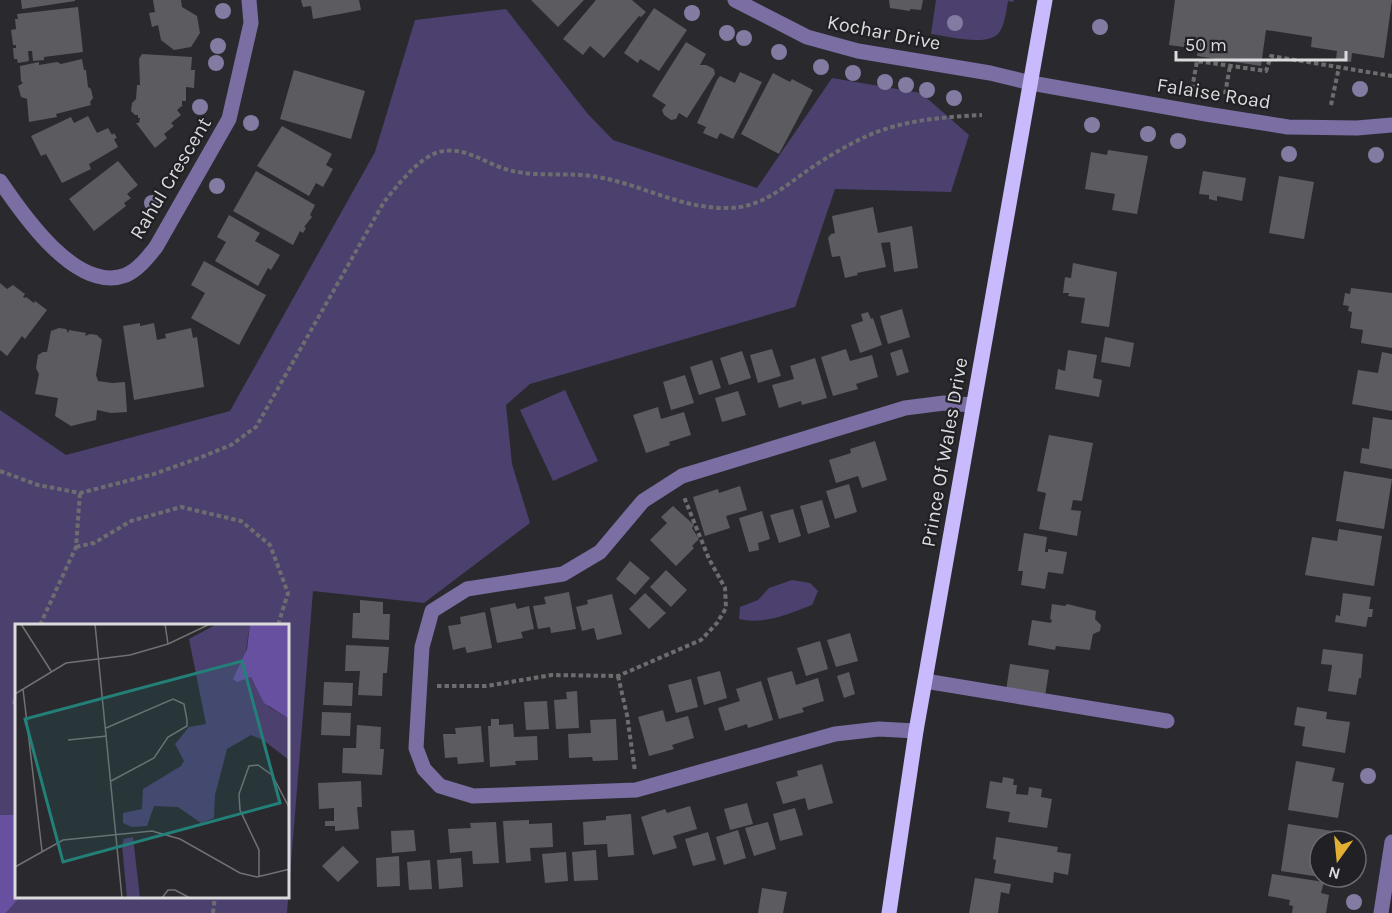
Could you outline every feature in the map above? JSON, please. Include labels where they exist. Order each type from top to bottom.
[{"type":"main road","name":"Prince Of Wales Drive","points":[[889,913],[916,731],[1045,0]]},
{"type":"street","name":"Rahul Crescent","points":[[0,181],[33,226],[71,264],[94,276],[112,277],[126,275],[141,265],[156,247],[229,119],[251,23],[249,0]]},
{"type":"street","name":"Kochar Drive","points":[[735,0],[807,37],[858,51],[990,73],[1031,83]]},
{"type":"street","name":"Falaise Road","points":[[1031,83],[1288,127],[1357,128],[1392,125]]},
{"type":"street","points":[[916,731],[879,729],[836,734],[636,790],[473,796],[440,786],[424,769],[416,748],[422,647],[432,611],[467,589],[563,574],[600,552],[643,501],[682,476],[905,408],[944,403],[973,405]]},
{"type":"street","points":[[925,681],[1167,721]]},
{"type":"street","points":[[1381,913],[1392,842]]},
{"type":"path","points":[[1192,89],[1197,61],[1266,71],[1271,56],[1392,76]]},
{"type":"path","points":[[1225,94],[1230,66]]},
{"type":"path","points":[[1331,105],[1339,67]]},
{"type":"path","points":[[0,471],[38,485],[80,493],[154,474],[199,458],[231,445],[256,427],[384,202],[406,175],[435,153],[452,150],[469,153],[506,169],[538,175],[590,176],[628,183],[672,200],[698,207],[728,208],[752,205],[774,195],[806,171],[867,136],[910,122],[982,115]]},
{"type":"path","points":[[421,686],[486,686],[552,675],[618,676],[702,640],[726,608],[724,588],[709,559],[676,480]]},
{"type":"path","points":[[40,624],[76,547],[80,493]]},
{"type":"path","points":[[76,547],[94,543],[130,520],[182,507],[241,521],[270,544],[288,593],[278,624]]},
{"type":"path","points":[[618,676],[627,715],[636,790]]},
{"type":"path","points":[[213,913],[215,898]]},
{"type":"shaded area","points":[[936,0],[1014,0],[1013,2],[1008,1],[1004,22],[999,33],[993,37],[977,40],[931,34]]},
{"type":"shaded area","points":[[506,9],[587,113],[613,140],[757,188],[832,78],[921,93],[969,135],[951,192],[835,189],[795,307],[530,384],[506,405],[512,464],[530,523],[424,603],[313,591],[290,876],[290,624],[15,624],[15,815],[0,815],[0,410],[66,455],[230,411],[375,152],[415,20]]},
{"type":"shaded area","points":[[565,390],[598,461],[553,481],[520,410]]},
{"type":"shaded area","points":[[792,580],[810,583],[818,591],[812,605],[767,620],[739,619],[740,607],[758,600],[769,588]]},
{"type":"shaded area","points":[[0,815],[15,815],[15,898],[19,898],[6,913],[0,913]]},
{"type":"shaded area","points":[[19,898],[288,898],[287,913],[6,913]]},
{"type":"building","points":[[21,0],[75,0],[75,1],[22,9]]},
{"type":"building","points":[[153,0],[181,0],[182,7],[197,16],[200,33],[191,47],[174,50],[161,40],[158,25],[152,27],[149,13],[155,12]]},
{"type":"building","points":[[301,0],[359,0],[361,10],[313,19],[311,6],[303,7]]},
{"type":"building","points":[[531,0],[584,0],[558,27]]},
{"type":"building","points":[[596,0],[632,0],[646,12],[641,17],[639,16],[604,58],[590,46],[583,55],[563,39]]},
{"type":"building","points":[[889,0],[923,0],[921,10],[910,9],[910,11],[890,8]]},
{"type":"building","points":[[1175,0],[1392,0],[1384,58],[1352,53],[1351,62],[1336,60],[1337,51],[1311,47],[1312,37],[1266,30],[1261,66],[1197,56],[1198,49],[1169,45]]},
{"type":"building","points":[[78,7],[83,52],[44,57],[44,60],[33,61],[32,51],[28,51],[29,61],[18,63],[17,59],[14,59],[13,48],[16,48],[16,45],[13,45],[11,30],[16,29],[17,14]]},
{"type":"building","points":[[654,8],[687,30],[659,71],[640,59],[638,63],[624,53]]},
{"type":"building","points":[[686,42],[706,54],[700,65],[714,69],[715,74],[687,118],[679,113],[676,119],[671,120],[664,115],[662,110],[666,105],[652,96]]},
{"type":"building","points":[[142,54],[192,57],[191,70],[195,70],[194,88],[186,87],[186,101],[182,101],[183,105],[177,110],[181,115],[171,123],[174,126],[164,134],[167,138],[155,148],[136,123],[139,123],[140,118],[131,111],[132,103],[136,99],[137,85],[140,85],[139,59]]},
{"type":"building","points":[[82,59],[88,87],[91,89],[93,98],[91,105],[56,114],[57,117],[29,122],[27,99],[21,97],[18,86],[23,83],[20,66],[39,62],[39,65],[57,62],[61,64]]},
{"type":"building","points":[[294,70],[365,91],[351,139],[280,119]]},
{"type":"building","points":[[740,72],[762,82],[733,139],[720,133],[717,139],[703,133],[706,127],[697,123],[717,80],[720,76],[735,83]]},
{"type":"building","points":[[773,73],[790,82],[792,79],[813,90],[779,154],[741,134]]},
{"type":"building","points":[[88,116],[97,133],[108,128],[112,135],[114,133],[118,147],[89,164],[91,169],[62,183],[46,154],[41,156],[31,136],[71,117],[74,123]]},
{"type":"building","points":[[282,126],[332,154],[326,165],[333,169],[323,187],[316,183],[309,196],[257,166]]},
{"type":"building","points":[[1108,150],[1148,156],[1137,214],[1112,210],[1115,194],[1085,189],[1091,152],[1107,155]]},
{"type":"building","points":[[118,161],[138,185],[127,194],[131,198],[124,203],[126,206],[94,231],[69,199]]},
{"type":"building","points":[[256,171],[315,205],[310,215],[312,217],[304,227],[306,228],[303,233],[300,231],[293,245],[233,211]]},
{"type":"building","points":[[1203,171],[1246,178],[1242,201],[1217,196],[1217,201],[1209,199],[1209,195],[1199,194]]},
{"type":"building","points":[[1279,176],[1314,182],[1304,239],[1269,233]]},
{"type":"building","points":[[873,207],[878,233],[912,226],[918,268],[894,272],[890,242],[881,243],[886,267],[845,278],[840,256],[832,257],[828,238],[835,233],[832,216]]},
{"type":"building","points":[[229,215],[260,233],[255,241],[280,255],[271,270],[268,268],[258,286],[215,261],[226,242],[217,237]]},
{"type":"building","points":[[204,261],[266,295],[239,345],[191,318],[205,293],[191,285]]},
{"type":"building","points":[[1073,263],[1117,272],[1109,327],[1081,323],[1085,298],[1068,296],[1069,293],[1063,293],[1065,277],[1071,278]]},
{"type":"building","points":[[0,283],[7,289],[13,285],[25,294],[23,297],[34,303],[35,301],[47,310],[25,339],[22,336],[7,356],[0,350]]},
{"type":"building","points":[[1351,288],[1392,293],[1392,348],[1361,343],[1363,330],[1350,328],[1352,312],[1348,311],[1349,306],[1343,305],[1345,293],[1350,294]]},
{"type":"building","points":[[902,309],[910,337],[888,344],[880,316]]},
{"type":"building","points":[[868,312],[871,319],[873,318],[882,345],[860,353],[851,325],[863,321],[861,314]]},
{"type":"building","points":[[140,323],[140,326],[154,323],[157,340],[166,338],[165,334],[191,328],[193,338],[197,337],[204,387],[134,400],[123,326]]},
{"type":"building","points":[[59,328],[66,329],[68,333],[69,330],[86,333],[85,336],[97,335],[102,340],[96,375],[98,381],[125,382],[127,412],[111,413],[97,410],[96,420],[71,426],[55,416],[58,398],[35,394],[39,374],[36,368],[38,355],[47,352],[51,331]]},
{"type":"building","points":[[1105,337],[1134,343],[1130,367],[1101,362]]},
{"type":"building","points":[[772,349],[781,376],[758,383],[750,355]]},
{"type":"building","points":[[846,349],[850,361],[872,355],[878,377],[856,384],[858,389],[833,396],[821,357]]},
{"type":"building","points":[[902,349],[909,372],[897,376],[890,353]]},
{"type":"building","points":[[1068,350],[1097,355],[1093,378],[1102,380],[1099,397],[1055,389],[1058,369],[1065,371]]},
{"type":"building","points":[[742,351],[751,378],[729,385],[720,358]]},
{"type":"building","points":[[1382,352],[1392,354],[1392,411],[1352,404],[1358,370],[1378,373]]},
{"type":"building","points":[[815,358],[827,398],[802,405],[801,401],[779,408],[772,385],[794,379],[790,366]]},
{"type":"building","points":[[712,360],[721,388],[699,395],[690,367]]},
{"type":"building","points":[[685,375],[694,403],[671,410],[663,382]]},
{"type":"building","points":[[738,391],[746,415],[722,422],[715,398]]},
{"type":"building","points":[[658,407],[661,419],[684,412],[691,435],[646,453],[633,415]]},
{"type":"building","points":[[1373,417],[1392,420],[1392,469],[1360,463],[1362,448],[1369,449]]},
{"type":"building","points":[[1049,435],[1093,443],[1082,501],[1073,500],[1071,510],[1081,511],[1077,536],[1039,529],[1046,493],[1037,491]]},
{"type":"building","points":[[875,441],[887,480],[862,488],[858,476],[836,483],[829,460],[851,453],[850,449]]},
{"type":"building","points":[[1344,471],[1392,479],[1384,529],[1336,521]]},
{"type":"building","points":[[849,484],[857,512],[835,519],[826,491]]},
{"type":"building","points":[[740,486],[747,510],[726,516],[730,528],[705,536],[693,497],[718,489],[719,493]]},
{"type":"building","points":[[822,500],[830,527],[808,534],[800,506]]},
{"type":"building","points":[[673,506],[694,525],[692,528],[699,539],[692,546],[694,548],[676,566],[650,540],[667,523],[661,517]]},
{"type":"building","points":[[793,509],[801,536],[779,543],[770,515]]},
{"type":"building","points":[[762,511],[770,539],[758,543],[759,550],[749,552],[739,518]]},
{"type":"building","points":[[1339,529],[1382,536],[1374,586],[1305,575],[1312,537],[1337,541]]},
{"type":"building","points":[[1024,533],[1047,537],[1045,552],[1048,552],[1048,549],[1067,552],[1063,574],[1048,572],[1045,589],[1021,585],[1023,571],[1018,571]]},
{"type":"building","points":[[630,561],[650,578],[635,595],[616,579]]},
{"type":"building","points":[[666,570],[687,590],[671,607],[650,587]]},
{"type":"building","points":[[569,592],[576,629],[551,633],[550,627],[538,629],[533,606],[546,604],[544,597]]},
{"type":"building","points":[[645,593],[666,613],[649,629],[629,609]]},
{"type":"building","points":[[1343,593],[1371,597],[1369,609],[1373,609],[1372,617],[1368,617],[1366,627],[1335,622],[1336,615],[1340,616]]},
{"type":"building","points":[[612,594],[622,634],[597,640],[594,628],[582,631],[576,607],[588,604],[587,600]]},
{"type":"building","points":[[360,600],[383,602],[383,614],[390,614],[389,640],[352,638],[353,613],[360,613]]},
{"type":"building","points":[[515,603],[517,609],[529,606],[534,629],[521,632],[523,638],[497,643],[490,608]]},
{"type":"building","points":[[1052,604],[1065,606],[1067,604],[1096,611],[1095,619],[1101,625],[1100,631],[1093,634],[1090,650],[1056,646],[1055,650],[1028,645],[1032,620],[1051,623]]},
{"type":"building","points":[[485,612],[492,648],[467,653],[465,647],[453,650],[448,626],[461,624],[460,617]]},
{"type":"building","points":[[850,633],[858,661],[836,667],[827,640]]},
{"type":"building","points":[[820,641],[828,669],[806,676],[797,648]]},
{"type":"building","points":[[346,645],[389,647],[387,673],[383,673],[382,696],[358,695],[360,671],[345,671]]},
{"type":"building","points":[[1323,649],[1363,654],[1361,678],[1359,678],[1356,695],[1328,691],[1332,665],[1321,664]]},
{"type":"building","points":[[1010,664],[1049,670],[1045,696],[1006,691]]},
{"type":"building","points":[[720,671],[727,698],[704,705],[697,677]]},
{"type":"building","points":[[792,671],[796,685],[818,678],[824,701],[802,708],[804,712],[779,719],[767,678]]},
{"type":"building","points":[[849,672],[855,694],[844,698],[837,676]]},
{"type":"building","points":[[691,679],[698,707],[676,713],[668,685]]},
{"type":"building","points":[[761,681],[773,720],[748,728],[747,724],[725,731],[718,708],[740,701],[736,689]]},
{"type":"building","points":[[324,682],[353,683],[352,706],[323,705]]},
{"type":"building","points":[[577,691],[579,728],[556,729],[554,700],[567,699],[566,692]]},
{"type":"building","points":[[547,701],[549,729],[526,730],[524,702]]},
{"type":"building","points":[[1297,707],[1327,712],[1326,719],[1350,722],[1345,753],[1302,746],[1305,727],[1294,725]]},
{"type":"building","points":[[663,710],[666,722],[688,716],[694,738],[672,745],[674,749],[649,756],[638,717]]},
{"type":"building","points":[[322,712],[351,713],[350,736],[321,735]]},
{"type":"building","points":[[491,719],[499,719],[499,725],[513,724],[514,737],[537,736],[538,760],[515,761],[516,765],[490,767],[488,726],[491,726]]},
{"type":"building","points":[[616,719],[618,760],[593,761],[592,757],[569,758],[568,734],[591,733],[590,720]]},
{"type":"building","points":[[357,725],[381,727],[380,749],[384,749],[382,775],[342,773],[343,748],[356,748]]},
{"type":"building","points":[[481,726],[484,762],[458,764],[457,757],[445,758],[443,734],[456,734],[455,728]]},
{"type":"building","points":[[1296,761],[1335,768],[1332,781],[1344,783],[1338,818],[1288,810]]},
{"type":"building","points":[[822,764],[833,803],[808,810],[805,798],[783,804],[776,782],[798,776],[797,771]]},
{"type":"building","points":[[1003,777],[1014,779],[1013,785],[1017,785],[1016,794],[1028,795],[1029,787],[1042,789],[1041,797],[1052,799],[1047,828],[1008,822],[1010,812],[986,808],[990,781],[1002,783]]},
{"type":"building","points":[[361,781],[362,807],[357,807],[359,829],[335,831],[335,826],[325,826],[325,821],[334,821],[334,808],[319,809],[318,783]]},
{"type":"building","points":[[747,803],[753,824],[730,830],[724,809]]},
{"type":"building","points":[[690,806],[697,829],[673,836],[677,848],[653,855],[641,817],[665,809],[667,813]]},
{"type":"building","points":[[795,808],[803,835],[780,841],[773,814]]},
{"type":"building","points":[[631,814],[634,855],[608,857],[607,844],[584,845],[583,822],[606,820],[606,816]]},
{"type":"building","points":[[529,820],[529,824],[552,823],[553,847],[530,848],[531,861],[506,863],[503,821]]},
{"type":"building","points":[[496,822],[499,863],[473,864],[472,851],[450,853],[448,829],[471,828],[470,823]]},
{"type":"building","points":[[768,822],[776,849],[754,856],[745,828]]},
{"type":"building","points":[[1288,824],[1320,829],[1308,829],[1308,875],[1281,871]]},
{"type":"building","points":[[414,830],[416,851],[392,853],[391,831]]},
{"type":"building","points":[[738,830],[746,858],[724,865],[716,837]]},
{"type":"building","points":[[708,832],[716,860],[693,866],[685,839]]},
{"type":"building","points":[[996,837],[1058,847],[1057,852],[1071,854],[1068,875],[1054,872],[1053,883],[994,873]]},
{"type":"building","points":[[343,846],[359,862],[338,882],[322,866]]},
{"type":"building","points":[[596,850],[598,880],[574,881],[572,852]]},
{"type":"building","points":[[566,852],[568,881],[545,883],[542,854]]},
{"type":"building","points":[[399,856],[400,886],[377,887],[376,858]]},
{"type":"building","points":[[461,858],[463,887],[439,889],[437,860]]},
{"type":"building","points":[[430,860],[432,889],[409,890],[407,862]]},
{"type":"building","points":[[1272,874],[1308,880],[1308,889],[1322,889],[1321,893],[1329,895],[1326,913],[1292,913],[1293,906],[1289,905],[1290,900],[1268,896]]},
{"type":"building","points":[[975,878],[1011,884],[1009,894],[1001,892],[998,913],[969,913]]},
{"type":"building","points":[[762,888],[787,892],[783,913],[758,913]]}]
